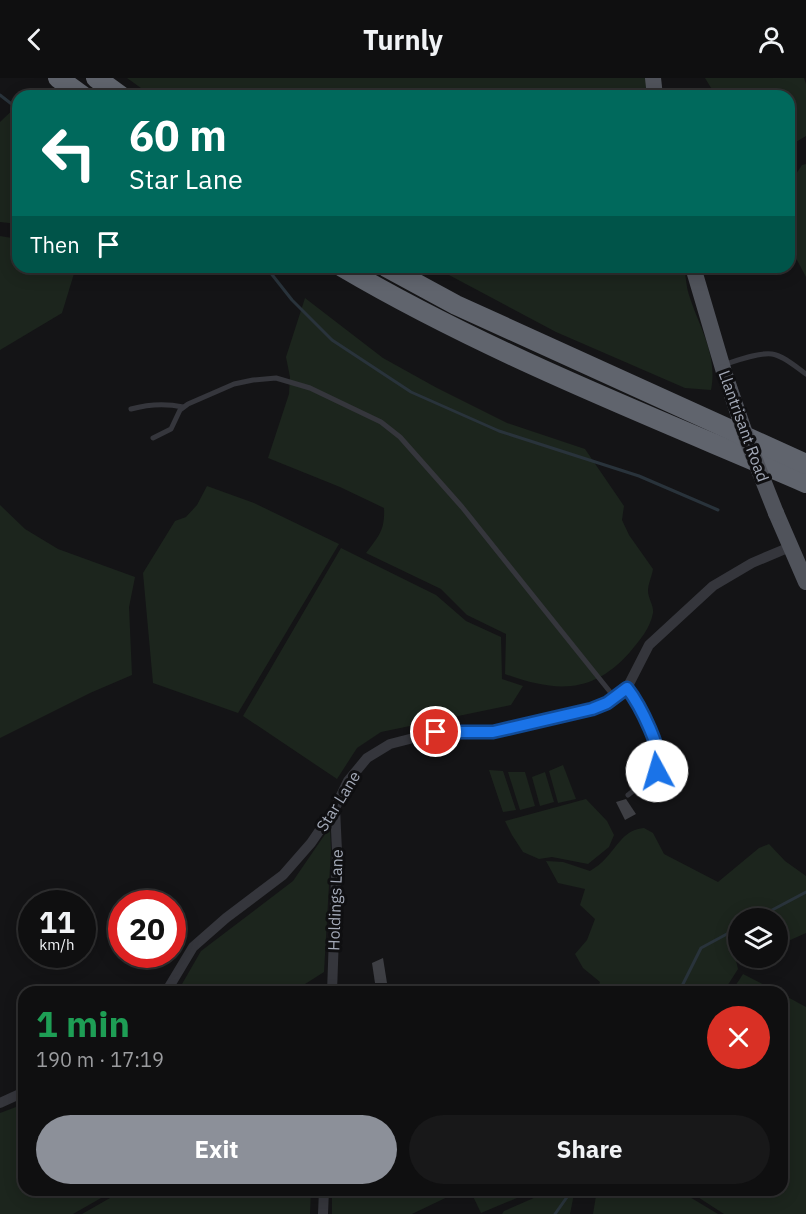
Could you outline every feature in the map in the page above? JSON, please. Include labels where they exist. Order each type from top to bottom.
[{"type":"highway","points":[[58,78],[75,90]]},
{"type":"highway","points":[[96,78],[113,90]]},
{"type":"highway","points":[[353,273],[439,320],[572,382],[806,483]]},
{"type":"highway","points":[[398,273],[456,305],[806,464]]},
{"type":"main road","name":"Llantrisant Road","points":[[695,273],[723,369],[749,445],[806,582]]},
{"type":"street","name":"Star Lane","points":[[170,986],[193,946],[283,875],[311,843],[335,808],[348,781],[367,758],[390,744],[436,732],[493,732],[592,709],[615,698],[627,688],[649,645],[713,586],[752,563],[790,547]]},
{"type":"street","name":"Holdings Lane","points":[[332,986],[337,851],[335,808]]},
{"type":"street","points":[[0,1103],[18,1095]]},
{"type":"street","points":[[323,1214],[324,1196]]},
{"type":"lane","points":[[723,369],[749,357],[771,354],[790,362],[806,374]]},
{"type":"lane","points":[[131,409],[149,404],[183,406],[234,384],[276,378],[310,388],[381,422],[400,437],[462,507],[615,698]]},
{"type":"lane","points":[[153,438],[171,429],[183,406]]},
{"type":"lane","points":[[627,688],[647,722],[660,763],[657,771],[628,795]]},
{"type":"shaded area","points":[[127,78],[647,78],[649,90],[144,90]]},
{"type":"shaded area","points":[[705,78],[804,78],[806,136],[795,142],[795,90],[712,90]]},
{"type":"shaded area","points":[[12,111],[12,223],[0,222],[0,122]]},
{"type":"shaded area","points":[[806,164],[806,277],[795,256],[795,176],[802,165]]},
{"type":"shaded area","points":[[0,236],[12,238],[12,273],[74,273],[62,313],[0,350]]},
{"type":"shaded area","points":[[445,273],[685,273],[689,295],[710,353],[711,390],[685,388],[556,332]]},
{"type":"shaded area","points":[[305,298],[383,358],[437,388],[507,423],[585,449],[624,506],[622,520],[629,535],[653,569],[648,591],[653,610],[652,619],[640,639],[616,666],[587,683],[572,686],[540,684],[505,674],[506,634],[467,615],[441,589],[366,553],[380,532],[384,508],[340,487],[268,458],[289,394],[290,377],[286,357]]},
{"type":"shaded area","points":[[207,486],[254,503],[339,544],[238,713],[153,683],[143,573],[175,521],[186,517],[197,505]]},
{"type":"shaded area","points":[[0,505],[25,529],[58,549],[135,577],[129,607],[132,675],[90,693],[0,738]]},
{"type":"shaded area","points":[[341,548],[436,595],[466,621],[501,637],[502,679],[523,686],[511,705],[381,732],[357,748],[337,779],[243,716]]},
{"type":"shaded area","points":[[563,765],[576,799],[558,803],[549,771]]},
{"type":"shaded area","points":[[489,770],[503,771],[516,810],[503,812]]},
{"type":"shaded area","points":[[508,772],[525,772],[535,806],[520,810]]},
{"type":"shaded area","points":[[545,772],[554,802],[540,806],[532,777]]},
{"type":"shaded area","points":[[586,799],[607,821],[614,835],[609,847],[588,864],[552,857],[539,859],[523,852],[505,821]]},
{"type":"shaded area","points":[[330,827],[331,850],[324,972],[302,986],[181,986],[201,951],[293,881]]},
{"type":"shaded area","points":[[644,828],[653,833],[664,854],[718,882],[759,848],[769,844],[785,861],[806,876],[806,933],[788,941],[788,908],[728,908],[728,968],[738,969],[727,986],[599,986],[600,982],[583,968],[575,954],[587,940],[595,919],[580,905],[585,889],[558,883],[546,861],[563,862],[590,871],[603,862],[618,843],[631,832]]},
{"type":"shaded area","points":[[743,974],[766,986],[735,986]]},
{"type":"shaded area","points":[[788,997],[806,1007],[806,1214],[724,1214],[696,1196],[788,1196]]},
{"type":"shaded area","points":[[18,1106],[18,1196],[104,1196],[73,1214],[0,1214],[0,1113]]},
{"type":"shaded area","points":[[114,1196],[311,1196],[310,1214],[82,1214]]},
{"type":"shaded area","points":[[332,1196],[450,1196],[412,1214],[332,1214]]},
{"type":"shaded area","points":[[473,1196],[522,1196],[481,1213]]},
{"type":"shaded area","points":[[538,1196],[574,1196],[570,1214],[502,1214]]},
{"type":"shaded area","points":[[596,1196],[688,1196],[718,1214],[593,1214]]},
{"type":"building","points":[[626,799],[636,814],[625,820],[616,802]]},
{"type":"building","points":[[383,958],[387,983],[375,983],[372,963]]},
{"type":"waterway","points":[[0,95],[12,104]]},
{"type":"waterway","points":[[271,273],[292,300],[332,340],[411,392],[499,431],[639,476],[718,510]]},
{"type":"waterway","points":[[776,908],[806,892]]},
{"type":"waterway","points":[[682,986],[701,948],[728,933]]},
{"type":"waterway","points":[[555,1214],[568,1196]]},
{"type":"route","points":[[436,732],[493,732],[592,709],[607,703],[627,688],[640,706],[647,722],[660,763],[657,771]]}]
